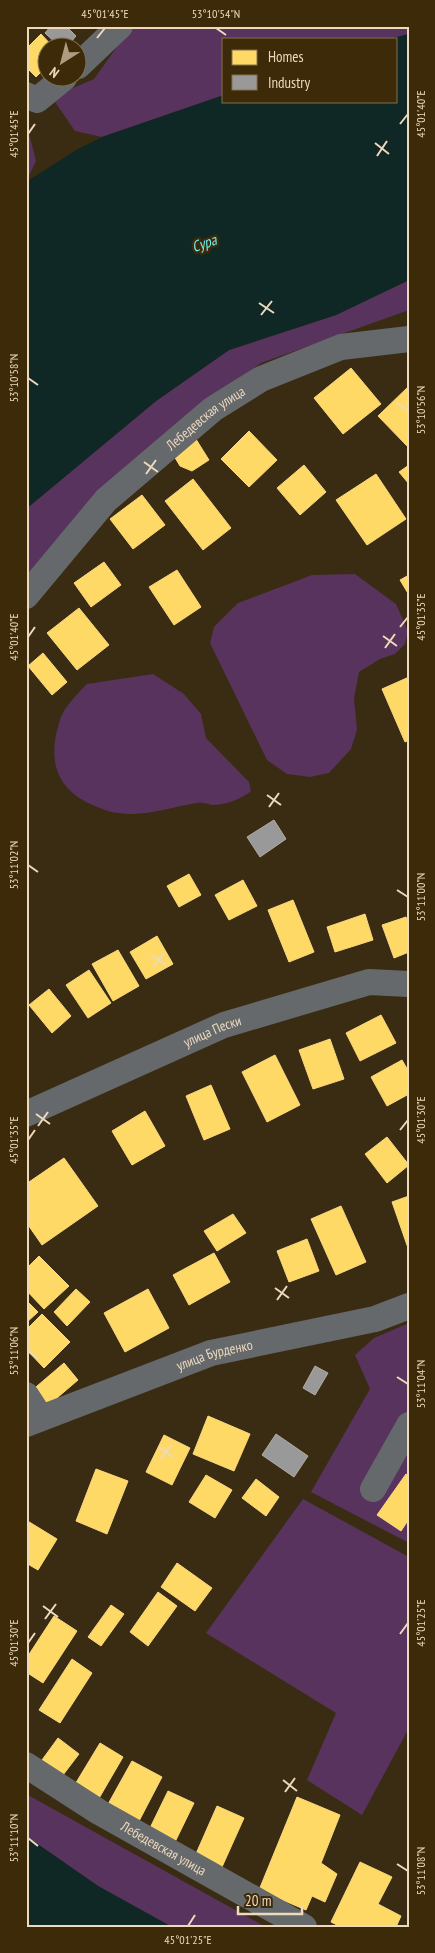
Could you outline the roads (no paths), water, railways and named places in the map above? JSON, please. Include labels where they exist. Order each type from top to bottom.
[{"type":"street","points":[[88,56],[120,26]]},
{"type":"street","points":[[26,95],[37,100],[52,88]]},
{"type":"street","name":"Лебедевская улица","points":[[26,596],[106,500],[214,409],[261,379],[341,348],[409,339]]},
{"type":"street","name":"улица Пески","points":[[26,1114],[224,1024],[369,982],[409,984]]},
{"type":"street","name":"улица Бурденко","points":[[34,1421],[211,1353],[376,1319],[409,1306]]},
{"type":"street","points":[[26,1395],[34,1421]]},
{"type":"street","points":[[373,1489],[409,1425]]},
{"type":"street","name":"Лебедевская улица","points":[[26,1765],[99,1812],[304,1927]]},
{"type":"water","name":"Сура","points":[[409,34],[409,280],[336,315],[229,350],[156,401],[26,509],[26,182],[78,149],[102,137],[222,96],[222,102],[398,102],[398,38],[393,38]]},
{"type":"water","points":[[26,1836],[98,1886],[172,1927],[26,1927]]}]
